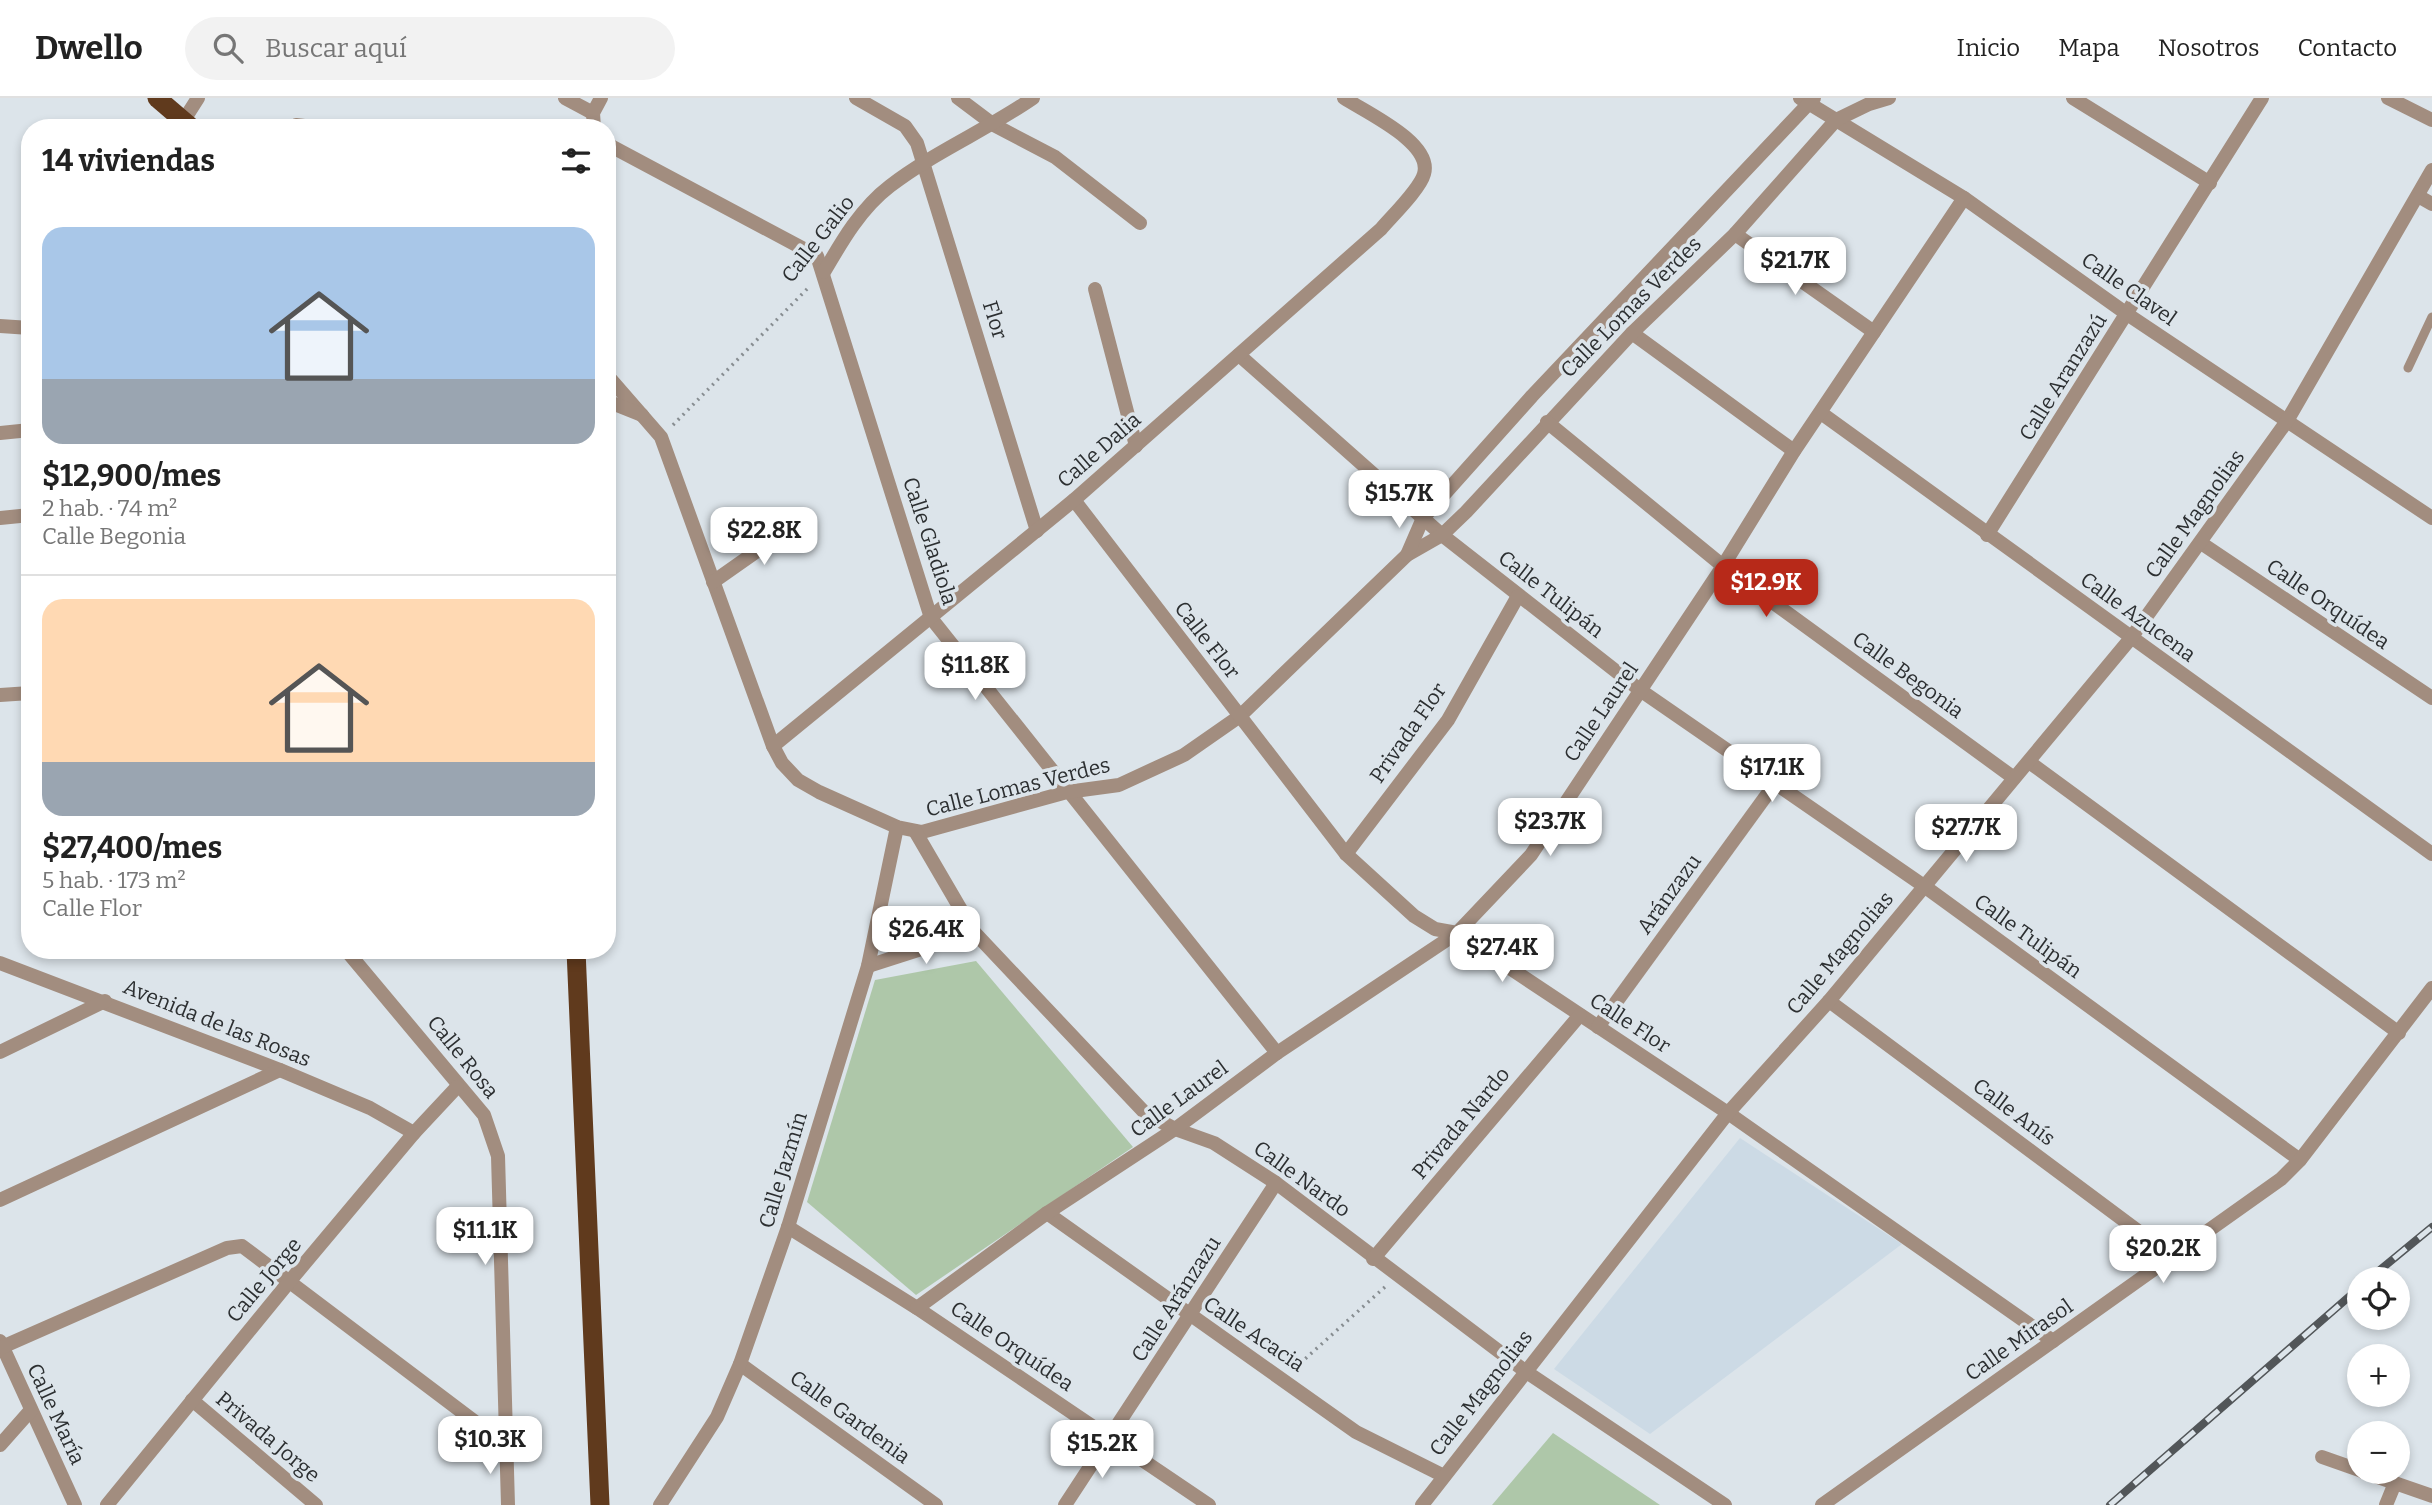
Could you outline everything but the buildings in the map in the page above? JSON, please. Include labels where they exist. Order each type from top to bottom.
[{"type":"highway","points":[[157,98],[182,119]]},
{"type":"highway","points":[[576,959],[600,1505]]},
{"type":"street","points":[[190,119],[198,98]]},
{"type":"street","points":[[565,98],[592,119]]},
{"type":"street","points":[[593,119],[601,98]]},
{"type":"street","name":"Flor","points":[[856,98],[905,126],[918,143],[1037,531]]},
{"type":"street","points":[[958,98],[994,125],[1055,157],[1140,223]]},
{"type":"street","name":"Calle Galio","points":[[824,272],[849,230],[888,187],[925,162],[994,125],[1033,98]]},
{"type":"street","name":"Calle Dalia","points":[[773,746],[1074,500],[1381,229],[1424,177],[1426,160],[1416,144],[1344,98]]},
{"type":"street","name":"Calle Lomas Verdes","points":[[616,385],[661,437],[773,746],[782,763],[798,779],[843,805],[897,827],[915,831],[945,827],[1068,792],[1119,785],[1184,755],[1240,716],[1407,555],[1442,535],[1632,333],[1735,234],[1836,120],[1868,104],[1889,98]]},
{"type":"street","points":[[2073,98],[2210,183]]},
{"type":"street","name":"Calle Aranzazú","points":[[1987,535],[2263,98]]},
{"type":"street","name":"Calle Lomas Verdes","points":[[1407,555],[1423,518],[1532,396],[1807,100]]},
{"type":"street","name":"Calle Clavel","points":[[1807,100],[1964,198],[2127,314],[2432,518]]},
{"type":"street","points":[[2395,100],[2432,120]]},
{"type":"street","name":"Calle Gladiola","points":[[616,149],[817,256],[931,618],[1277,1053]]},
{"type":"street","name":"Calle Magnolias","points":[[1422,1505],[1728,1113],[1829,1001],[2131,638],[2287,421],[2432,170]]},
{"type":"street","points":[[2418,196],[2432,204]]},
{"type":"street","name":"Calle Laurel","points":[[917,1308],[1047,1213],[1175,1129],[1277,1053],[1457,933],[1531,855],[1723,566],[1794,451],[1964,198]]},
{"type":"street","points":[[1735,234],[1874,332]]},
{"type":"street","points":[[1095,289],[1136,446]]},
{"type":"street","points":[[0,326],[21,327]]},
{"type":"street","points":[[1632,333],[1794,451]]},
{"type":"street","name":"Calle Tulipán","points":[[1238,355],[1442,535],[1640,691],[1924,886],[2300,1160]]},
{"type":"street","points":[[616,405],[645,416]]},
{"type":"street","name":"Calle Azucena","points":[[1821,413],[2432,854]]},
{"type":"street","name":"Calle Begonia","points":[[1547,422],[1723,566],[2014,778]]},
{"type":"street","points":[[0,433],[21,431]]},
{"type":"street","name":"Calle Flor","points":[[1074,500],[1346,854],[1414,916],[1435,929],[1457,933],[1728,1113],[2053,1341]]},
{"type":"street","points":[[0,519],[21,516]]},
{"type":"street","points":[[713,582],[794,525]]},
{"type":"street","name":"Calle Orquídea","points":[[2201,543],[2432,698]]},
{"type":"street","name":"Privada Flor","points":[[1346,854],[1448,720],[1518,596]]},
{"type":"street","points":[[0,695],[21,694]]},
{"type":"street","points":[[2028,762],[2399,1033]]},
{"type":"street","name":"Aránzazu","points":[[1598,1027],[1774,785]]},
{"type":"street","name":"Calle Jazmín","points":[[660,1505],[717,1417],[740,1364],[788,1227],[868,966],[897,827]]},
{"type":"street","name":"Calle Nardo","points":[[915,831],[974,932],[1145,1113],[1175,1129],[1214,1143],[1276,1183],[1373,1259],[1525,1371],[1725,1505]]},
{"type":"street","points":[[868,966],[974,932]]},
{"type":"street","name":"Calle Rosa","points":[[354,959],[435,1053],[457,1087],[484,1115],[498,1156],[508,1505]]},
{"type":"street","name":"Avenida de las Rosas","points":[[0,963],[280,1070],[370,1108],[414,1133]]},
{"type":"street","name":"Calle Mirasol","points":[[1822,1505],[2281,1179],[2300,1160],[2432,988]]},
{"type":"street","points":[[0,1052],[105,1001]]},
{"type":"street","name":"Calle Anís","points":[[1829,1001],[2173,1257]]},
{"type":"street","name":"Privada Nardo","points":[[1373,1259],[1580,1015]]},
{"type":"street","points":[[0,1200],[280,1070]]},
{"type":"street","name":"Calle Jorge","points":[[107,1505],[289,1282],[414,1133],[457,1087]]},
{"type":"street","name":"Calle Aránzazu","points":[[1065,1505],[1191,1317],[1276,1183]]},
{"type":"street","name":"Calle Acacia","points":[[1047,1213],[1356,1432],[1444,1476]]},
{"type":"street","name":"Calle Orquídea","points":[[788,1227],[917,1308],[1209,1505]]},
{"type":"street","points":[[1,1344],[226,1248],[242,1246],[507,1446]]},
{"type":"street","name":"Calle María","points":[[1,1344],[75,1505]]},
{"type":"street","name":"Calle Gardenia","points":[[740,1364],[936,1505]]},
{"type":"street","name":"Privada Jorge","points":[[192,1400],[316,1505]]},
{"type":"street","points":[[0,1445],[31,1410]]},
{"type":"street","points":[[2322,1457],[2347,1466]]},
{"type":"street","points":[[2386,1505],[2395,1484]]},
{"type":"street","points":[[2398,1484],[2432,1496]]},
{"type":"lane","points":[[2408,368],[2432,317]]},
{"type":"path","name":"Calle Galio","points":[[661,437],[824,272]]},
{"type":"path","points":[[1283,1379],[1398,1276]]},
{"type":"shaded area","points":[[1740,1138],[1902,1244],[1650,1434],[1554,1369]]},
{"type":"green space","points":[[976,961],[1133,1147],[916,1295],[807,1202],[875,980]]},
{"type":"green space","points":[[1553,1433],[1660,1505],[1492,1505]]},
{"type":"railway","points":[[2384,1267],[2432,1227]]},
{"type":"railway","points":[[2110,1505],[2347,1298]]}]
